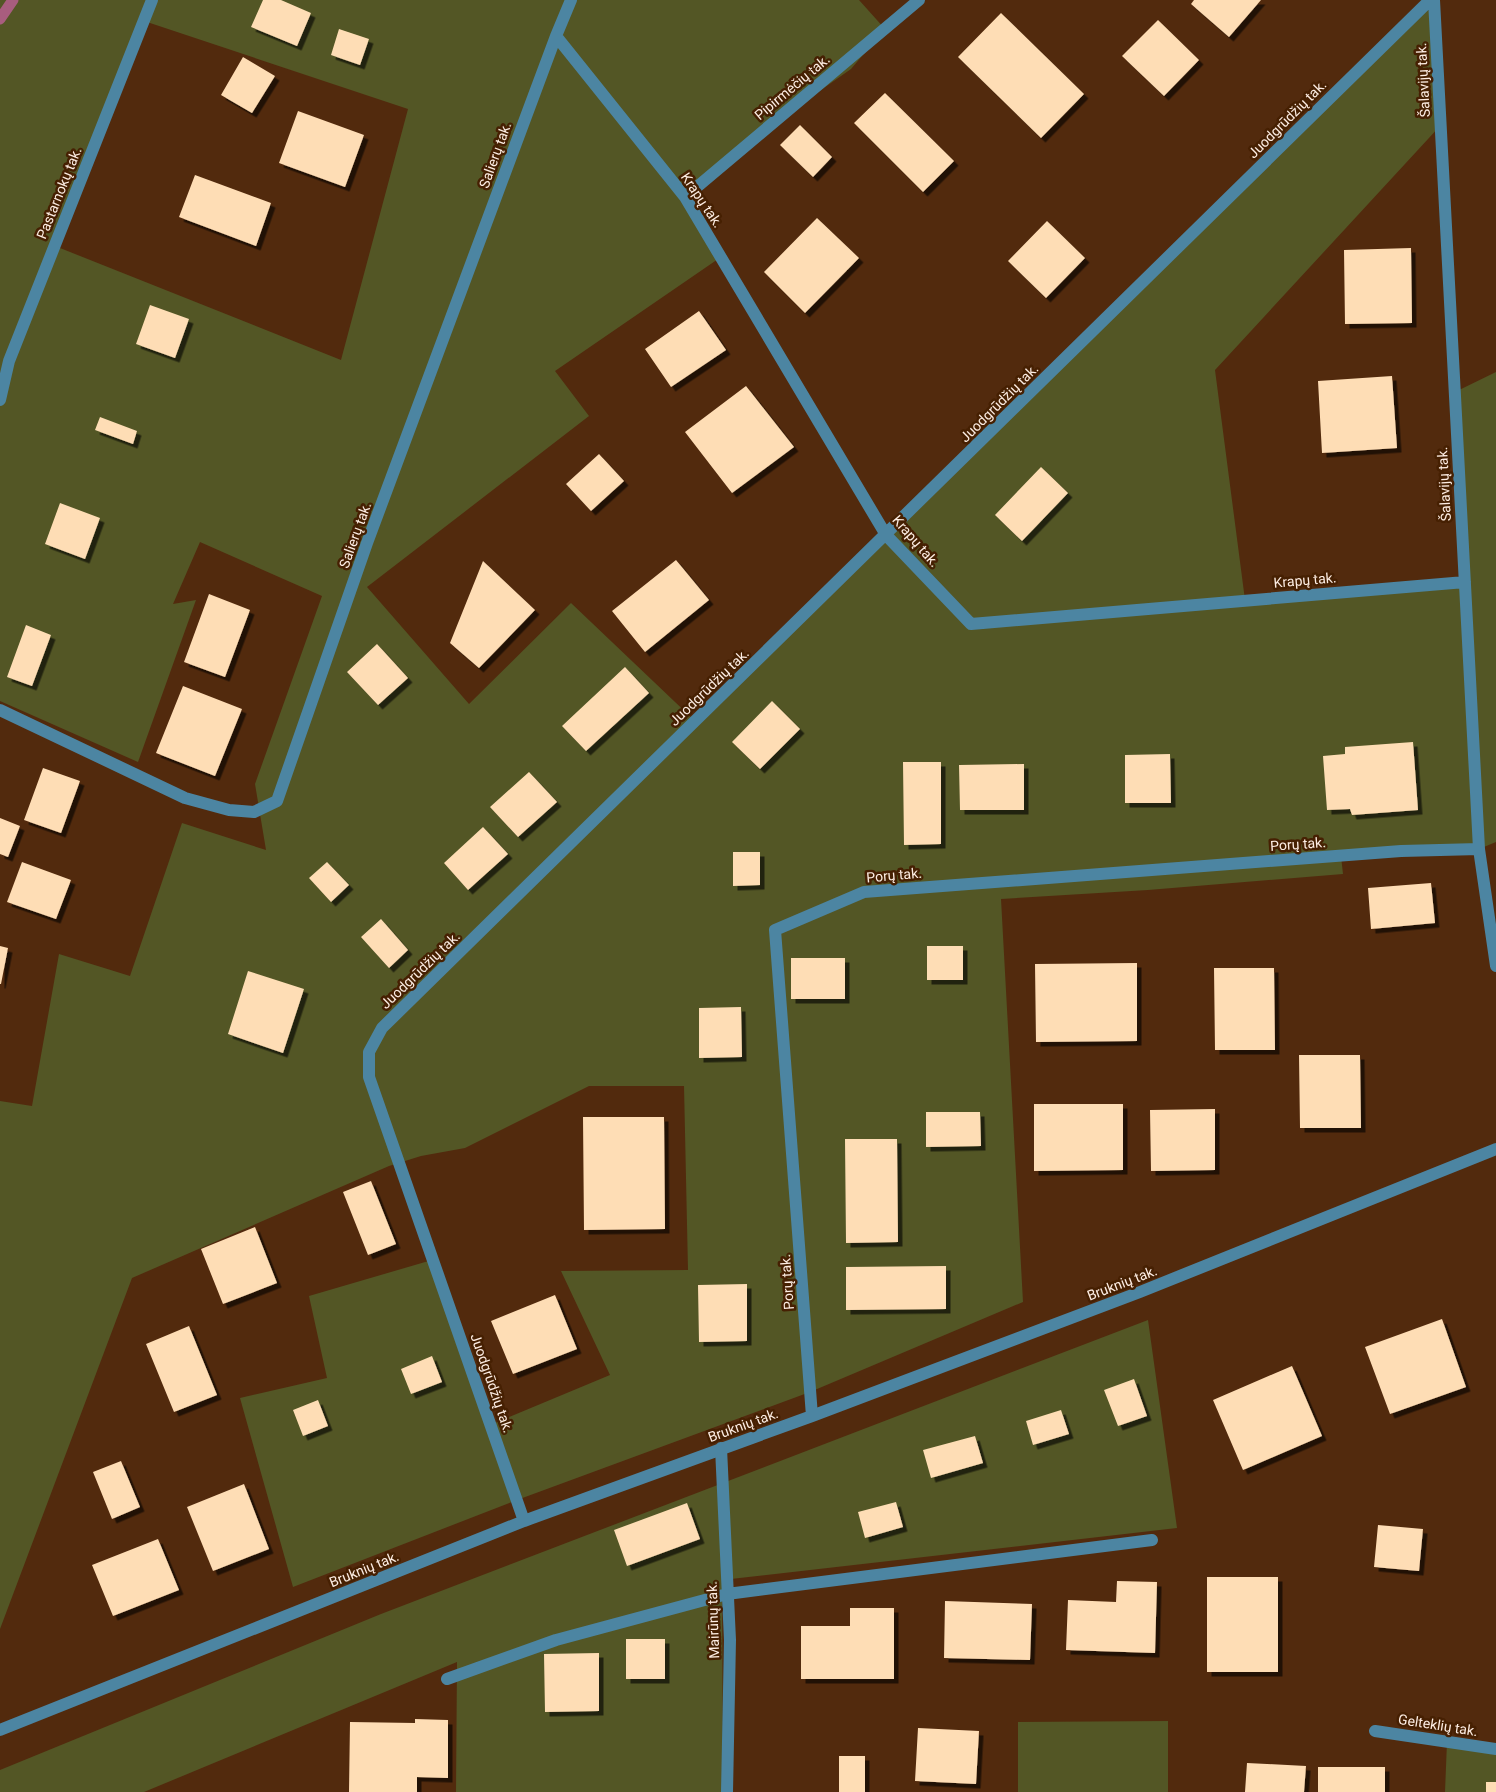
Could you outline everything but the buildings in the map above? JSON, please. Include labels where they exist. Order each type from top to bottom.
[{"type":"street","name":"Pastarnokų tak.","points":[[0,400],[9,361],[152,0]]},
{"type":"street","name":"Salierų tak.","points":[[0,710],[185,798],[229,810],[254,812],[277,801],[367,543],[571,0]]},
{"type":"street","name":"Pipirmėčių tak.","points":[[685,198],[918,0]]},
{"type":"street","name":"Juodgrūdžių tak.","points":[[524,1521],[369,1077],[369,1052],[382,1028],[1432,0]]},
{"type":"street","name":"Šalavijų tak.","points":[[1432,0],[1479,849],[1496,966]]},
{"type":"street","name":"Krapų tak.","points":[[556,36],[685,198],[886,535],[971,624],[1465,582]]},
{"type":"street","name":"Porų tak.","points":[[812,1416],[776,930],[864,892],[1400,851],[1479,849]]},
{"type":"street","name":"Bruknių tak.","points":[[0,1730],[524,1521],[812,1416],[1140,1292],[1496,1149]]},
{"type":"street","name":"Mairūnų tak.","points":[[722,1448],[730,1640],[727,1792]]},
{"type":"street","points":[[446,1678],[556,1640],[728,1594],[1152,1540]]},
{"type":"street","name":"Gelteklių tak.","points":[[1375,1731],[1496,1749]]},
{"type":"green space","points":[[0,0],[859,0],[885,29],[851,69],[771,125],[685,197],[721,257],[555,371],[589,416],[367,587],[469,704],[571,603],[695,721],[1430,0],[1440,126],[1215,370],[1245,600],[1465,582],[1455,392],[1496,372],[1496,842],[1479,849],[1341,856],[1343,874],[1148,890],[1001,899],[1023,1302],[810,1392],[517,1500],[293,1587],[240,1398],[327,1378],[309,1296],[432,1260],[490,1425],[610,1375],[561,1271],[688,1270],[684,1086],[589,1086],[465,1148],[421,1156],[389,1166],[132,1278],[0,1629],[0,1101],[32,1106],[59,954],[130,976],[182,823],[266,850],[255,784],[322,596],[200,542],[173,604],[196,600],[138,762],[0,701]],"holes":[[[144,21],[408,109],[341,360],[55,246]]]},
{"type":"green space","points":[[1148,1320],[1177,1528],[722,1580],[723,1792],[456,1792],[457,1662],[144,1792],[0,1792],[0,1770],[381,1614]]},
{"type":"green space","points":[[1168,1721],[1168,1792],[1018,1792],[1018,1722]]},
{"type":"green space","points":[[1447,1742],[1496,1749],[1496,1792],[1445,1792]]},
{"type":"waterway","points":[[0,19],[13,0]]}]
